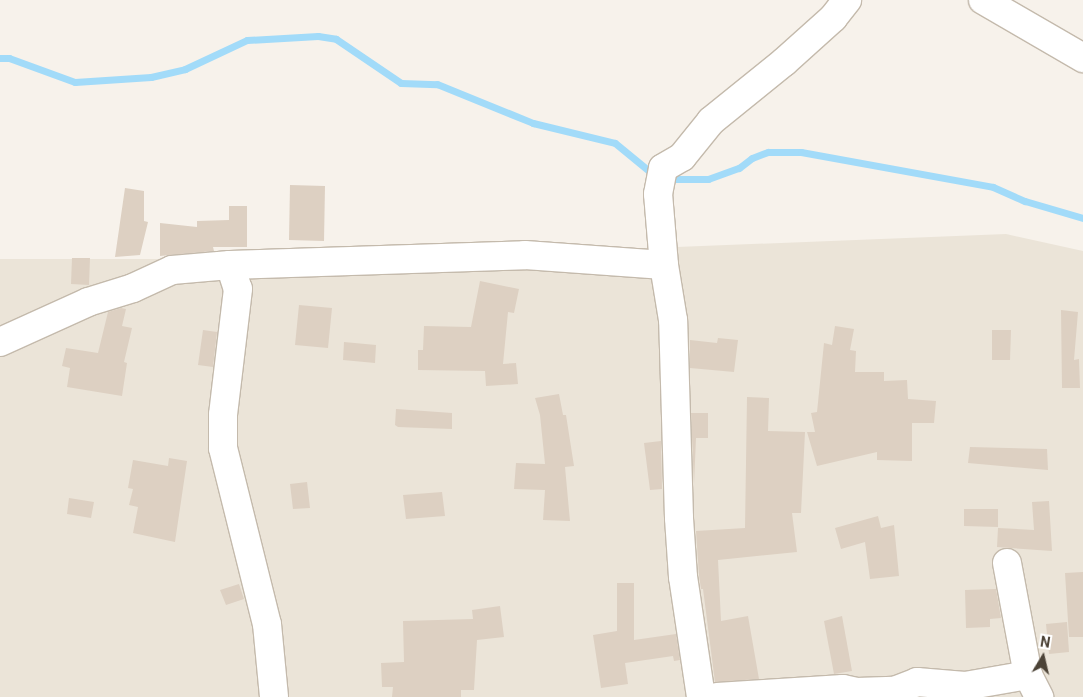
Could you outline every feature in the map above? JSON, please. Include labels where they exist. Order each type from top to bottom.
[{"type":"street","points":[[701,697],[683,577],[674,402],[674,320],[664,264],[658,194],[663,168],[682,157],[711,121],[791,55],[832,18],[847,0]]},
{"type":"street","points":[[983,0],[1083,58]]},
{"type":"street","points":[[0,342],[88,302],[133,288],[172,270],[230,265],[525,255],[664,264]]},
{"type":"street","points":[[230,265],[238,289],[223,415],[223,448],[267,624],[274,697]]},
{"type":"street","points":[[716,697],[843,689],[857,692],[894,691],[917,682],[965,686],[1034,686],[1007,563]]},
{"type":"shaded area","points":[[1006,234],[1083,251],[1083,697],[0,697],[0,259],[373,259]]},
{"type":"building","points":[[290,185],[325,186],[324,241],[289,240]]},
{"type":"building","points":[[125,188],[144,191],[144,221],[148,222],[140,255],[115,257]]},
{"type":"building","points":[[229,206],[247,206],[247,247],[213,247],[214,251],[160,256],[160,223],[197,227],[197,221],[229,220]]},
{"type":"building","points":[[72,258],[90,258],[89,285],[71,284]]},
{"type":"building","points":[[480,281],[519,289],[514,313],[508,312],[503,364],[516,363],[518,384],[486,386],[485,371],[418,370],[418,350],[423,350],[424,326],[471,327]]},
{"type":"building","points":[[299,305],[332,308],[328,348],[295,345]]},
{"type":"building","points":[[121,308],[126,309],[122,326],[132,328],[124,362],[127,363],[122,396],[67,387],[70,368],[62,366],[66,348],[98,353],[108,312]]},
{"type":"building","points":[[1061,310],[1078,312],[1074,360],[1079,359],[1080,388],[1062,388]]},
{"type":"building","points":[[835,326],[854,329],[850,350],[856,351],[855,372],[884,372],[884,381],[907,380],[908,399],[936,401],[934,423],[912,423],[912,461],[877,460],[877,452],[817,466],[807,432],[815,432],[811,413],[817,412],[824,343],[832,345]]},
{"type":"building","points":[[203,330],[217,332],[213,367],[198,365]]},
{"type":"building","points":[[992,330],[1011,330],[1010,360],[992,360]]},
{"type":"building","points":[[718,338],[738,340],[734,372],[690,368],[690,340],[717,343]]},
{"type":"building","points":[[344,342],[376,345],[375,363],[343,360]]},
{"type":"building","points":[[559,394],[563,415],[566,415],[574,466],[565,467],[570,521],[543,520],[545,490],[514,489],[516,463],[545,464],[540,415],[535,398]]},
{"type":"building","points":[[747,397],[769,398],[768,431],[805,432],[801,513],[792,513],[797,552],[718,560],[721,621],[748,616],[759,679],[715,682],[703,589],[701,589],[699,575],[696,531],[745,528]]},
{"type":"building","points":[[396,409],[452,413],[452,429],[398,427],[395,425]]},
{"type":"building","points":[[691,413],[708,413],[708,438],[696,438],[694,485]]},
{"type":"building","points":[[661,441],[662,489],[650,490],[644,443]]},
{"type":"building","points":[[970,447],[1047,449],[1048,470],[968,463]]},
{"type":"building","points":[[169,458],[187,461],[175,542],[133,533],[138,507],[129,505],[133,489],[128,488],[133,460],[168,466]]},
{"type":"building","points":[[307,482],[310,508],[293,509],[290,484]]},
{"type":"building","points":[[442,492],[445,516],[406,519],[403,495]]},
{"type":"building","points":[[69,498],[94,502],[91,518],[67,514]]},
{"type":"building","points":[[1049,501],[1052,551],[997,547],[998,528],[1034,530],[1032,502]]},
{"type":"building","points":[[964,509],[998,509],[998,527],[964,526]]},
{"type":"building","points":[[878,516],[881,528],[894,525],[899,576],[870,579],[865,542],[841,549],[835,528]]},
{"type":"building","points":[[1083,572],[1083,637],[1069,637],[1065,573]]},
{"type":"building","points":[[617,583],[634,583],[634,640],[676,634],[680,660],[674,661],[673,656],[625,663],[628,684],[601,688],[593,635],[617,631]]},
{"type":"building","points":[[239,584],[244,599],[226,605],[220,590]]},
{"type":"building","points":[[996,589],[1001,618],[990,619],[990,627],[966,628],[965,590]]},
{"type":"building","points":[[500,606],[504,637],[477,640],[474,690],[461,690],[461,697],[392,697],[393,687],[382,687],[381,663],[404,662],[403,621],[473,619],[472,610]]},
{"type":"building","points":[[842,616],[852,671],[834,674],[824,621]]},
{"type":"building","points":[[1067,622],[1069,652],[1049,654],[1046,624]]},
{"type":"waterway","points":[[0,58],[9,58],[75,82],[151,77],[185,69],[247,40],[318,36],[336,39],[401,83],[437,84],[533,123],[615,143],[654,175]]},
{"type":"waterway","points":[[666,179],[708,179],[739,168],[752,158],[768,152],[801,152],[993,187],[1025,201],[1083,218]]}]
